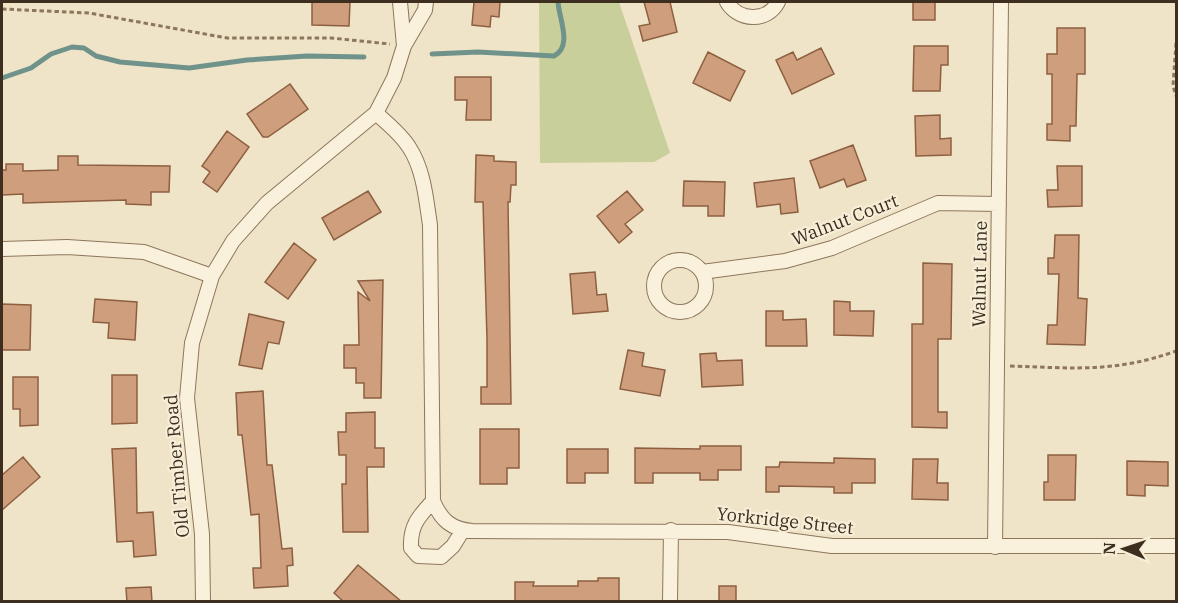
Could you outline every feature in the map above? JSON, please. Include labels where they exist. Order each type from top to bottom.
[{"type":"street","points":[[400,2],[404,46]]},
{"type":"street","points":[[426,2],[404,46],[394,78],[376,112],[409,146],[419,167],[424,187],[430,225],[433,501],[445,521],[463,530],[453,546],[441,557],[418,556],[411,548],[410,531],[416,519],[433,501]]},
{"type":"street","points":[[727,2],[736,12],[756,18],[767,14],[778,2]]},
{"type":"street","name":"Walnut Lane","points":[[995,548],[1001,2]]},
{"type":"street","name":"Old Timber Road","points":[[203,602],[202,534],[187,398],[192,342],[212,276],[233,241],[267,203],[376,112]]},
{"type":"street","name":"Walnut Court","points":[[702,272],[785,261],[832,248],[938,203],[999,204]]},
{"type":"street","points":[[2,249],[67,247],[144,252],[212,276]]},
{"type":"street","name":"Yorkridge Street","points":[[463,530],[671,530],[741,534],[832,546],[995,548],[1176,546]]},
{"type":"street","points":[[670,602],[671,530]]},
{"type":"path","points":[[2,9],[105,15],[227,38],[331,38],[404,46]]},
{"type":"path","points":[[1176,44],[1173,86],[1176,96]]},
{"type":"path","points":[[997,366],[1107,369],[1143,363],[1176,351]]},
{"type":"green space","points":[[539,2],[619,2],[670,153],[654,162],[540,163]]},
{"type":"building","points":[[312,2],[350,2],[349,26],[312,25]]},
{"type":"building","points":[[474,2],[500,2],[499,17],[491,16],[490,27],[472,25]]},
{"type":"building","points":[[644,2],[670,2],[677,32],[643,41],[639,26],[650,24]]},
{"type":"building","points":[[913,2],[935,2],[935,20],[913,20]]},
{"type":"building","points":[[1057,28],[1085,28],[1085,74],[1077,74],[1076,126],[1070,126],[1070,141],[1047,140],[1047,124],[1052,124],[1052,74],[1047,74],[1047,54],[1057,54]]},
{"type":"building","points":[[914,46],[948,46],[948,65],[941,65],[940,91],[913,91]]},
{"type":"building","points":[[821,48],[834,74],[792,94],[776,60],[793,52],[797,60]]},
{"type":"building","points":[[708,52],[745,71],[730,101],[693,83]]},
{"type":"building","points":[[455,77],[491,77],[491,120],[466,120],[467,100],[455,100]]},
{"type":"building","points":[[290,84],[308,109],[268,137],[263,137],[247,114]]},
{"type":"building","points":[[940,115],[940,139],[951,138],[951,155],[916,156],[915,116]]},
{"type":"building","points":[[227,131],[249,147],[217,192],[203,182],[210,172],[202,166]]},
{"type":"building","points":[[853,145],[866,180],[847,187],[844,179],[820,188],[810,161]]},
{"type":"building","points":[[476,155],[494,156],[494,161],[516,162],[516,185],[511,185],[510,202],[508,202],[511,404],[481,404],[481,387],[487,387],[487,339],[483,202],[475,202]]},
{"type":"building","points":[[58,156],[78,156],[78,165],[170,166],[169,192],[151,192],[151,205],[126,204],[126,200],[23,203],[23,194],[2,195],[2,170],[6,170],[6,164],[23,164],[23,171],[58,170]]},
{"type":"building","points":[[1057,166],[1082,166],[1082,206],[1048,207],[1047,190],[1058,190]]},
{"type":"building","points":[[794,178],[798,212],[781,214],[780,204],[757,207],[754,183]]},
{"type":"building","points":[[684,181],[725,182],[724,216],[708,216],[708,206],[683,206]]},
{"type":"building","points":[[368,191],[381,212],[334,240],[322,218]]},
{"type":"building","points":[[627,191],[643,210],[625,224],[632,232],[619,243],[597,216]]},
{"type":"building","points":[[1055,235],[1079,235],[1078,298],[1087,299],[1085,345],[1047,344],[1048,325],[1057,325],[1059,274],[1048,274],[1048,258],[1054,258]]},
{"type":"building","points":[[294,243],[316,260],[288,299],[265,282]]},
{"type":"building","points":[[923,263],[952,264],[951,339],[938,339],[938,412],[947,412],[947,428],[912,427],[912,324],[923,324]]},
{"type":"building","points":[[595,272],[597,295],[606,294],[608,311],[573,314],[570,274]]},
{"type":"building","points":[[383,280],[381,398],[364,398],[364,383],[356,383],[356,368],[344,368],[344,345],[359,345],[358,292],[370,301],[358,281]]},
{"type":"building","points":[[95,299],[137,302],[135,340],[108,338],[109,323],[93,322]]},
{"type":"building","points":[[834,301],[850,302],[850,311],[874,311],[873,336],[834,335]]},
{"type":"building","points":[[2,304],[31,305],[30,350],[2,350]]},
{"type":"building","points":[[766,311],[783,311],[783,320],[806,319],[807,346],[766,346]]},
{"type":"building","points":[[249,314],[284,322],[279,344],[268,342],[262,369],[239,365]]},
{"type":"building","points":[[628,350],[644,353],[642,366],[665,370],[660,396],[620,389]]},
{"type":"building","points":[[716,353],[717,361],[742,360],[743,385],[702,387],[700,354]]},
{"type":"building","points":[[112,375],[137,375],[137,423],[112,424]]},
{"type":"building","points":[[13,377],[38,377],[38,425],[20,426],[20,409],[13,409]]},
{"type":"building","points":[[263,391],[267,465],[272,465],[282,549],[292,548],[293,565],[287,566],[288,586],[254,588],[253,568],[261,568],[259,514],[251,515],[242,435],[238,435],[236,393]]},
{"type":"building","points":[[375,412],[375,448],[384,448],[384,467],[367,467],[368,532],[343,532],[342,484],[346,484],[346,455],[339,455],[338,432],[346,432],[346,413]]},
{"type":"building","points":[[480,429],[519,429],[519,468],[507,468],[507,484],[480,484]]},
{"type":"building","points":[[700,446],[741,446],[741,470],[718,470],[718,480],[700,480],[700,473],[653,473],[653,483],[635,483],[635,448],[700,449]]},
{"type":"building","points":[[136,448],[137,513],[153,512],[156,555],[134,557],[133,541],[117,542],[112,449]]},
{"type":"building","points":[[567,449],[608,449],[608,473],[585,473],[585,483],[567,483]]},
{"type":"building","points":[[1048,455],[1076,455],[1075,500],[1044,500],[1044,482],[1048,482]]},
{"type":"building","points":[[23,457],[40,477],[2,510],[2,475]]},
{"type":"building","points":[[834,458],[875,459],[875,483],[852,483],[852,493],[834,493],[834,487],[779,486],[779,492],[766,492],[766,467],[779,467],[780,462],[834,463]]},
{"type":"building","points":[[913,459],[938,459],[937,483],[948,483],[948,500],[912,499]]},
{"type":"building","points":[[1127,461],[1168,462],[1168,486],[1145,485],[1145,496],[1127,495]]},
{"type":"building","points":[[358,565],[402,602],[344,602],[334,593]]},
{"type":"building","points":[[598,578],[619,578],[619,602],[515,602],[515,582],[534,582],[533,586],[578,586],[578,581],[598,581]]},
{"type":"building","points":[[719,586],[736,586],[736,602],[719,602]]},
{"type":"building","points":[[151,587],[152,602],[127,602],[126,588]]},
{"type":"waterway","points":[[432,54],[478,52],[554,56],[560,52],[564,39],[558,2]]},
{"type":"waterway","points":[[2,78],[31,68],[51,54],[72,47],[84,48],[96,56],[120,62],[189,68],[247,60],[307,56],[364,57]]}]
